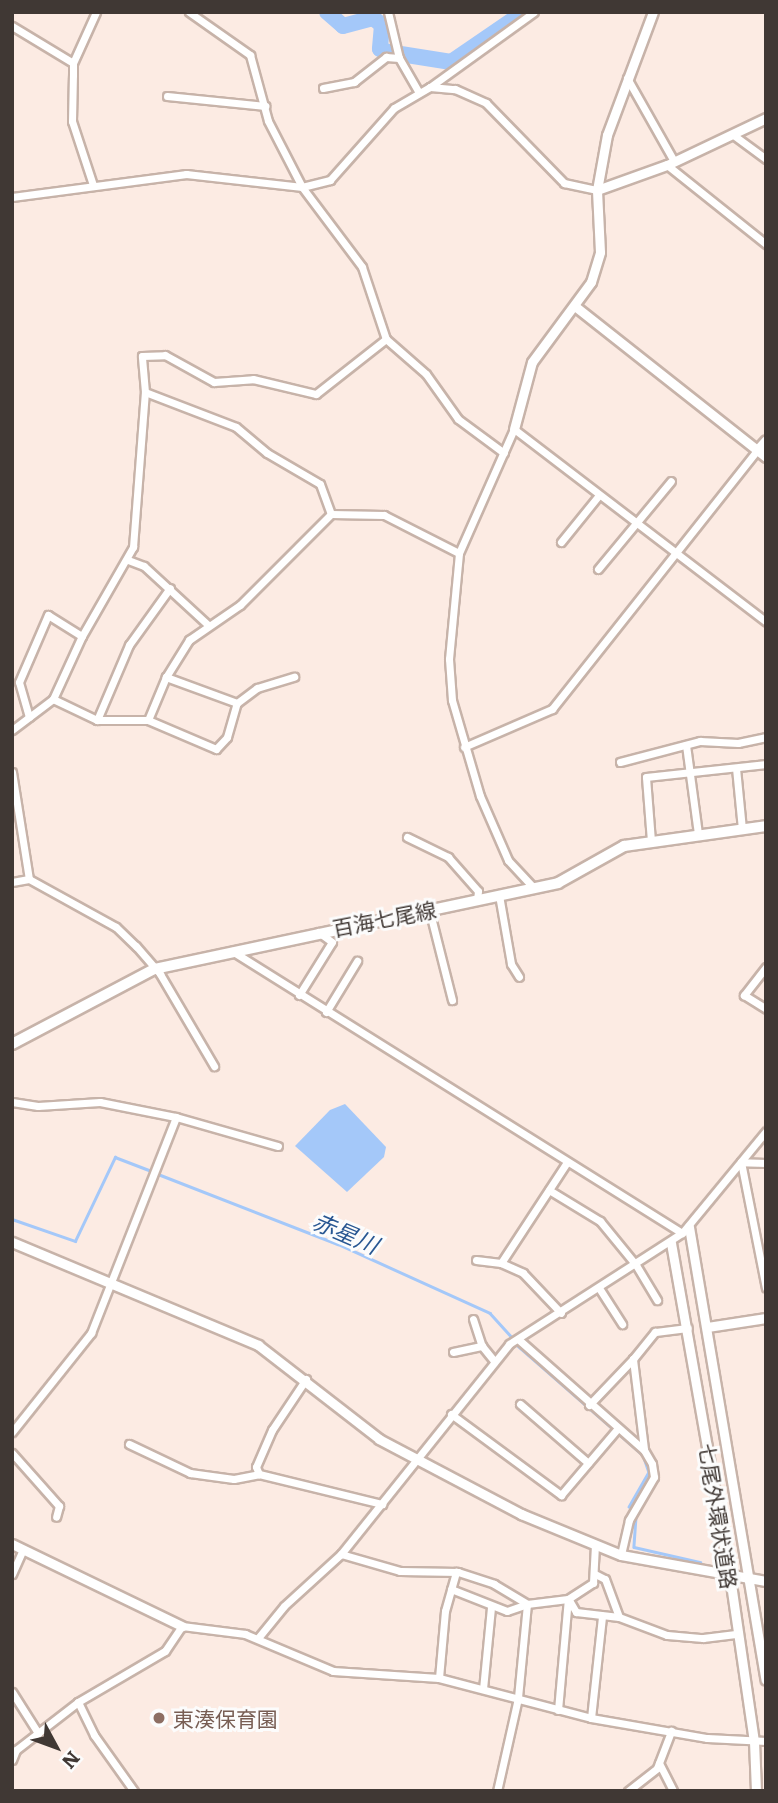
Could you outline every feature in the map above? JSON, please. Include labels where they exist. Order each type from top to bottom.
[{"type":"main road","name":"百海七尾線","points":[[12,1044],[154,969],[231,950],[558,883],[624,846],[766,826]]},
{"type":"street","points":[[93,185],[72,121],[73,62],[96,12]]},
{"type":"street","points":[[189,12],[250,55],[268,121],[302,187],[362,267],[386,339],[426,374],[458,419],[504,453]]},
{"type":"street","points":[[388,12],[398,54],[418,91]]},
{"type":"street","points":[[12,197],[186,174],[302,187],[330,180],[394,108],[418,91],[430,87],[534,12]]},
{"type":"street","points":[[532,887],[502,849],[464,747],[452,700],[449,659],[459,553],[514,429],[532,362],[576,307],[591,282],[600,252],[597,190],[607,135],[653,12]]},
{"type":"street","points":[[12,26],[73,62]]},
{"type":"street","points":[[323,88],[354,82],[386,57],[398,54]]},
{"type":"street","points":[[627,78],[671,163],[766,244]]},
{"type":"street","points":[[430,87],[455,89],[486,103],[564,183],[597,190],[671,163],[766,118]]},
{"type":"street","points":[[167,96],[265,106]]},
{"type":"street","points":[[732,134],[766,159]]},
{"type":"street","points":[[576,307],[766,457]]},
{"type":"street","points":[[12,730],[53,699],[82,636],[128,560],[133,547],[145,392],[142,356],[165,355],[214,383],[253,379],[316,394],[386,339]]},
{"type":"street","points":[[145,392],[236,427],[267,453],[320,484],[331,513]]},
{"type":"street","points":[[514,429],[766,622]]},
{"type":"street","points":[[464,747],[552,709],[766,440]]},
{"type":"street","points":[[598,569],[671,481]]},
{"type":"street","points":[[561,542],[599,495]]},
{"type":"street","points":[[148,720],[166,677],[189,640],[207,624],[240,605],[331,513],[384,515],[459,553]]},
{"type":"street","points":[[128,560],[144,566],[207,624]]},
{"type":"street","points":[[97,720],[129,645],[170,588]]},
{"type":"street","points":[[29,718],[19,682],[48,615],[82,636]]},
{"type":"street","points":[[166,677],[237,703]]},
{"type":"street","points":[[53,699],[97,720],[148,720],[216,749],[227,737],[237,703],[257,688],[294,677]]},
{"type":"street","points":[[620,762],[686,745],[766,737]]},
{"type":"street","points":[[686,745],[698,834]]},
{"type":"street","points":[[651,841],[646,777],[766,764]]},
{"type":"street","points":[[736,768],[742,829]]},
{"type":"street","points":[[12,772],[29,879]]},
{"type":"street","points":[[407,836],[448,857],[478,891],[477,900]]},
{"type":"street","points":[[12,882],[29,879],[116,927],[154,969],[214,1066]]},
{"type":"street","points":[[499,895],[511,964],[519,977]]},
{"type":"street","points":[[429,909],[452,1000]]},
{"type":"street","points":[[299,995],[332,942],[317,932]]},
{"type":"street","points":[[231,950],[566,1163],[685,1230]]},
{"type":"street","points":[[326,1012],[357,961]]},
{"type":"street","points":[[766,967],[744,995],[766,1009]]},
{"type":"street","points":[[12,1102],[38,1106],[100,1102],[176,1116],[278,1146]]},
{"type":"street","points":[[12,1432],[91,1333],[176,1116]]},
{"type":"street","points":[[258,1638],[284,1606],[341,1554],[494,1361],[518,1339],[671,1242],[685,1230],[766,1131]]},
{"type":"street","points":[[741,1162],[766,1163]]},
{"type":"street","points":[[741,1162],[766,1288]]},
{"type":"street","points":[[501,1263],[566,1163]]},
{"type":"street","points":[[549,1190],[600,1221],[636,1265],[657,1300]]},
{"type":"street","name":"七尾外環状道路","points":[[685,1230],[707,1327],[766,1680]]},
{"type":"street","points":[[12,1242],[111,1281],[258,1345],[306,1379],[350,1418],[416,1461],[595,1546],[621,1555],[730,1577],[766,1581]]},
{"type":"street","name":"七尾外環状道路","points":[[671,1242],[730,1577],[754,1741],[756,1791]]},
{"type":"street","points":[[476,1260],[501,1263],[523,1273],[561,1313]]},
{"type":"street","points":[[599,1288],[622,1324]]},
{"type":"street","points":[[707,1327],[766,1318]]},
{"type":"street","points":[[472,1319],[482,1346],[494,1361]]},
{"type":"street","points":[[589,1405],[656,1332],[688,1328]]},
{"type":"street","points":[[518,1339],[589,1405],[644,1450]]},
{"type":"street","points":[[453,1352],[482,1346]]},
{"type":"street","points":[[621,1555],[629,1520],[654,1477],[644,1450],[634,1359]]},
{"type":"street","points":[[259,1474],[256,1467],[272,1430],[306,1379]]},
{"type":"street","points":[[520,1404],[588,1463]]},
{"type":"street","points":[[451,1414],[561,1495],[618,1428]]},
{"type":"street","points":[[129,1444],[190,1473],[234,1479],[259,1474],[382,1504]]},
{"type":"street","points":[[12,1453],[59,1506],[56,1517]]},
{"type":"street","points":[[12,1544],[182,1626],[258,1638],[333,1671],[439,1678],[591,1718],[671,1731],[766,1741]]},
{"type":"street","points":[[452,1589],[491,1607],[507,1611],[527,1604],[568,1599],[593,1583],[595,1546]]},
{"type":"street","points":[[12,1574],[23,1549]]},
{"type":"street","points":[[341,1554],[400,1571],[456,1572],[494,1584],[527,1604]]},
{"type":"street","points":[[439,1678],[456,1572]]},
{"type":"street","points":[[595,1574],[605,1579],[619,1617]]},
{"type":"street","points":[[568,1599],[576,1612],[619,1617],[667,1635],[703,1638],[738,1634]]},
{"type":"street","points":[[558,1710],[568,1599]]},
{"type":"street","points":[[497,1791],[518,1698],[527,1604]]},
{"type":"street","points":[[483,1689],[491,1607]]},
{"type":"street","points":[[591,1718],[602,1616]]},
{"type":"street","points":[[12,1760],[16,1750],[78,1702],[165,1651],[182,1626]]},
{"type":"street","points":[[12,1692],[38,1733]]},
{"type":"street","points":[[78,1702],[94,1735],[134,1791]]},
{"type":"street","points":[[628,1791],[659,1763],[671,1731]]},
{"type":"street","points":[[659,1763],[673,1791]]},
{"type":"water","points":[[345,1104],[386,1147],[384,1157],[347,1192],[295,1146],[330,1110]]},
{"type":"waterway","points":[[327,12],[343,26],[373,18],[382,25],[380,49],[451,62],[524,12]]},
{"type":"waterway","name":"赤星川","points":[[12,1219],[75,1241],[115,1157],[152,1171]]},
{"type":"waterway","name":"赤星川","points":[[158,1174],[338,1244],[490,1313],[511,1336]]},
{"type":"waterway","name":"赤星川","points":[[518,1346],[643,1455],[649,1472],[629,1507]]},
{"type":"waterway","name":"赤星川","points":[[636,1517],[634,1547],[700,1562]]},
{"type":"place","name":"東湊保育園","points":[[159,1718]]}]
